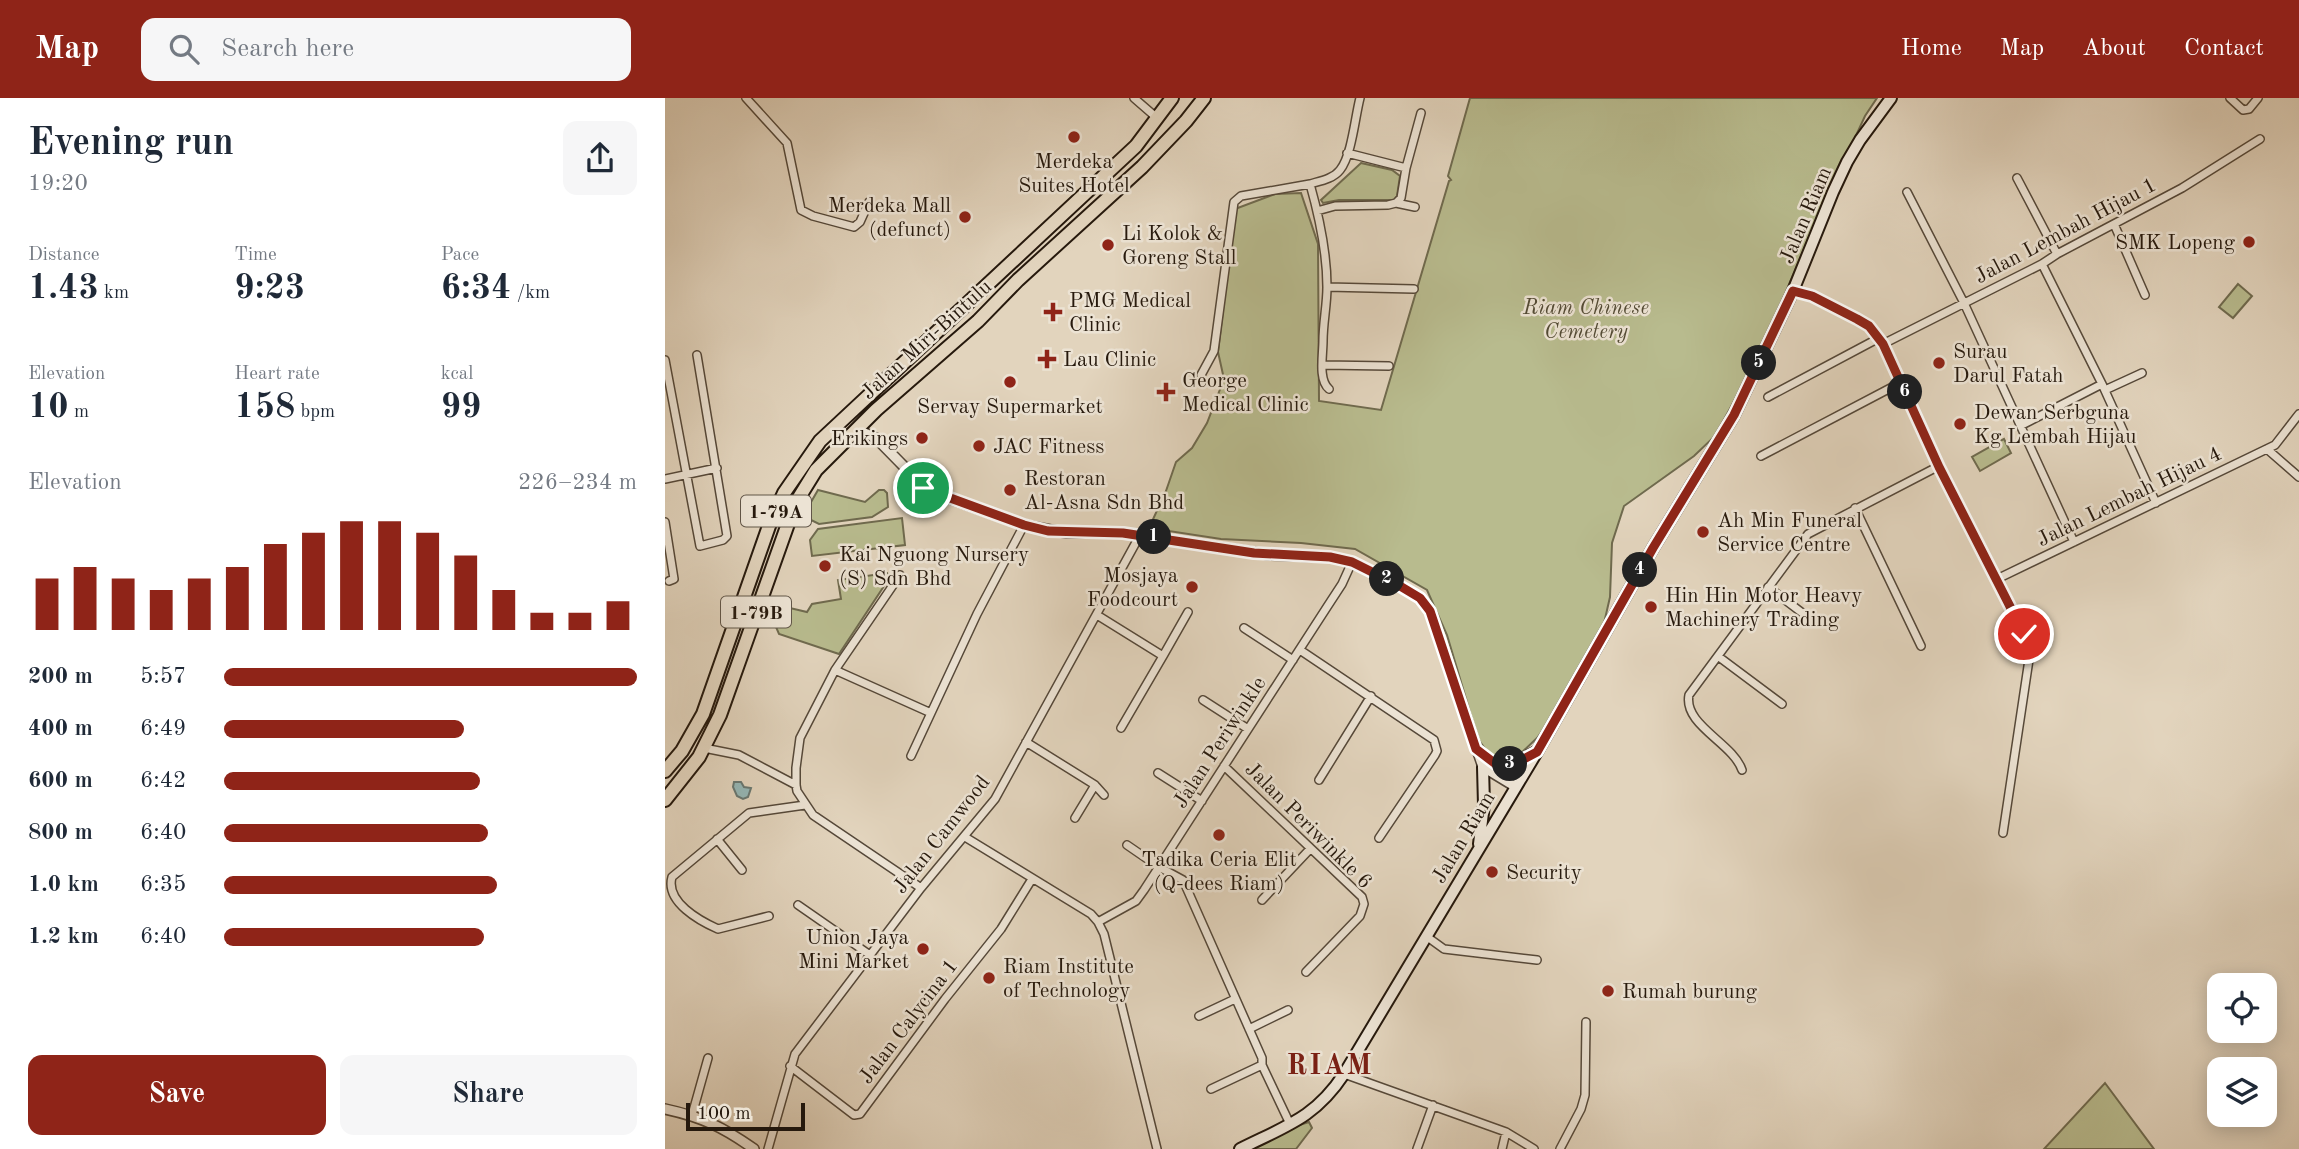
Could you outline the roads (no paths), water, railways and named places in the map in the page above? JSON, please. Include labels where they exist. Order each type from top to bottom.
[{"type":"highway","name":"Jalan Miri-Bintulu","points":[[665,771],[682,751],[703,714],[769,526],[784,493],[804,461],[837,424],[1127,155],[1172,98]]},
{"type":"highway","name":"Jalan Miri-Bintulu","points":[[665,800],[704,748],[720,715],[795,504],[816,470],[872,414],[978,321],[1018,280],[1142,167],[1204,98]]},
{"type":"highway","points":[[967,304],[972,308],[980,307],[1018,280]]},
{"type":"main road","name":"Jalan Riam","points":[[1241,1149],[1308,1115],[1321,1104],[1344,1074],[1734,415],[1793,291],[1847,162],[1891,98]]},
{"type":"main road","points":[[1497,765],[1516,763],[1537,752]]},
{"type":"main road","points":[[1478,850],[1484,806],[1483,767]]},
{"type":"street","points":[[746,98],[787,143],[801,210],[854,227],[860,222],[869,202]]},
{"type":"street","points":[[1134,98],[1158,119]]},
{"type":"street","points":[[1201,374],[1214,351],[1234,202],[1241,196],[1310,184],[1333,176],[1341,169],[1347,153],[1360,98]]},
{"type":"street","points":[[2230,98],[2243,110],[2249,109],[2258,98]]},
{"type":"street","points":[[1396,203],[1401,198],[1421,113]]},
{"type":"street","name":"Jalan Lembah Hijau 1","points":[[1768,397],[2042,264],[2201,177],[2260,139]]},
{"type":"street","points":[[1347,153],[1406,168]]},
{"type":"street","points":[[2017,178],[2057,254]]},
{"type":"street","points":[[1310,184],[1317,211],[1327,287],[1322,365],[1323,382],[1325,387],[1329,388]]},
{"type":"street","points":[[1907,192],[1964,303],[2074,542]]},
{"type":"street","points":[[1317,211],[1335,206],[1396,203],[1415,207]]},
{"type":"street","points":[[2114,224],[2145,295]]},
{"type":"street","points":[[2042,264],[2104,387],[2156,503]]},
{"type":"street","points":[[1327,287],[1414,289]]},
{"type":"street","points":[[1793,291],[1812,296],[1857,319],[1869,326],[1881,341],[1939,467],[2024,634],[2030,653],[2003,833]]},
{"type":"street","points":[[665,360],[700,546],[723,540],[727,536],[697,355]]},
{"type":"street","points":[[1322,365],[1389,366]]},
{"type":"street","points":[[2022,425],[2104,387],[2142,373]]},
{"type":"street","points":[[1761,456],[1901,383]]},
{"type":"street","points":[[872,414],[876,438]]},
{"type":"street","name":"Jalan Lembah Hijau 4","points":[[1997,579],[2275,445],[2299,414]]},
{"type":"street","points":[[856,429],[876,438],[928,491],[1024,525],[1058,532],[1140,535],[1241,551],[1330,557],[1352,562],[1400,586],[1420,598],[1430,611],[1483,767],[1519,782]]},
{"type":"street","points":[[2267,449],[2299,477]]},
{"type":"street","points":[[1742,770],[1738,760],[1698,722],[1689,708],[1689,695],[1808,534],[1939,467]]},
{"type":"street","points":[[665,479],[717,468]]},
{"type":"street","points":[[1855,508],[1921,646]]},
{"type":"street","points":[[665,522],[674,579],[669,581]]},
{"type":"street","points":[[911,756],[977,614],[1024,525]]},
{"type":"street","name":"Jalan Camwood","points":[[768,1149],[795,1054],[921,888],[995,799],[1140,535]]},
{"type":"street","name":"Jalan Periwinkle","points":[[1098,922],[1136,901],[1300,650],[1342,584],[1352,562]]},
{"type":"street","points":[[900,575],[835,670],[800,738],[796,785],[813,815],[921,888]]},
{"type":"street","points":[[1768,587],[1809,618]]},
{"type":"street","points":[[1121,728],[1188,612]]},
{"type":"street","points":[[1097,615],[1163,656]]},
{"type":"street","points":[[1244,628],[1293,660]]},
{"type":"street","points":[[1300,650],[1434,740],[1437,751],[1379,838]]},
{"type":"street","points":[[1719,657],[1782,705]]},
{"type":"street","points":[[835,670],[931,713]]},
{"type":"street","points":[[1319,780],[1371,696]]},
{"type":"street","points":[[1203,700],[1248,729]]},
{"type":"street","points":[[1026,742],[1095,785],[1104,795]]},
{"type":"street","points":[[704,748],[739,755],[796,785]]},
{"type":"street","points":[[1476,749],[1519,782]]},
{"type":"street","name":"Jalan Periwinkle 6","points":[[1224,766],[1362,897],[1364,904],[1360,916],[1306,972]]},
{"type":"street","points":[[1158,773],[1202,801]]},
{"type":"street","points":[[1076,818],[1095,785]]},
{"type":"street","points":[[768,916],[717,929],[692,917],[669,886],[672,877],[749,813],[805,805]]},
{"type":"street","points":[[965,837],[1091,914],[1098,922],[1104,934],[1157,1149]]},
{"type":"street","points":[[717,839],[742,870]]},
{"type":"street","points":[[1127,845],[1183,880],[1290,1124]]},
{"type":"street","points":[[1262,900],[1310,849]]},
{"type":"street","name":"Jalan Calycina 1","points":[[790,1066],[854,1115],[860,1114],[945,999],[1001,929],[1032,878]]},
{"type":"street","points":[[798,905],[870,955]]},
{"type":"street","points":[[1426,936],[1444,948],[1537,960]]},
{"type":"street","points":[[1199,1016],[1235,999]]},
{"type":"street","points":[[1249,1029],[1288,1010]]},
{"type":"street","points":[[1560,1149],[1581,1109],[1585,1095],[1586,1022]]},
{"type":"street","points":[[692,1115],[708,1058]]},
{"type":"street","points":[[1212,1089],[1262,1065]]},
{"type":"street","points":[[1344,1074],[1506,1132],[1534,1149]]},
{"type":"street","points":[[1417,1149],[1433,1105]]},
{"type":"street","points":[[665,1109],[692,1115],[726,1129],[754,1149]]},
{"type":"street","points":[[1502,1149],[1506,1132]]},
{"type":"water","points":[[734,782],[741,782],[744,787],[751,788],[748,797],[743,799],[737,796]]},
{"type":"place","name":"Merdeka Suites Hotel","points":[[1074,137]]},
{"type":"place","name":"Merdeka Mall (defunct)","points":[[965,217]]},
{"type":"place","name":"SMK Lopeng","points":[[2249,242]]},
{"type":"place","name":"Li Kolok & Goreng Stall","points":[[1108,245]]},
{"type":"place","name":"PMG Medical Clinic","points":[[1053,312]]},
{"type":"place","name":"Lau Clinic","points":[[1047,359]]},
{"type":"place","name":"Surau Darul Fatah","points":[[1939,363]]},
{"type":"place","name":"Servay Supermarket","points":[[1010,382]]},
{"type":"place","name":"George Medical Clinic","points":[[1166,392]]},
{"type":"place","name":"Dewan Serbguna Kg Lembah Hijau","points":[[1960,424]]},
{"type":"place","name":"Erikings","points":[[922,438]]},
{"type":"place","name":"JAC Fitness","points":[[979,446]]},
{"type":"place","name":"Restoran Al-Asna Sdn Bhd","points":[[1010,490]]},
{"type":"place","name":"Ah Min Funeral Service Centre","points":[[1703,532]]},
{"type":"place","name":"Kai Nguong Nursery (S) Sdn Bhd","points":[[825,566]]},
{"type":"place","name":"Mosjaya Foodcourt","points":[[1192,587]]},
{"type":"place","name":"Hin Hin Motor Heavy Machinery Trading","points":[[1651,607]]},
{"type":"place","name":"Tadika Ceria Elit (Q-dees Riam)","points":[[1219,835]]},
{"type":"place","name":"Security","points":[[1492,872]]},
{"type":"place","name":"Union Jaya Mini Market","points":[[923,949]]},
{"type":"place","name":"Riam Institute of Technology","points":[[989,978]]},
{"type":"place","name":"Rumah burung","points":[[1608,991]]},
{"type":"district","name":"RIAM","points":[[1330,1064]]},
{"type":"park label","name":"Riam Chinese Cemetery","points":[[1586,319]]}]
